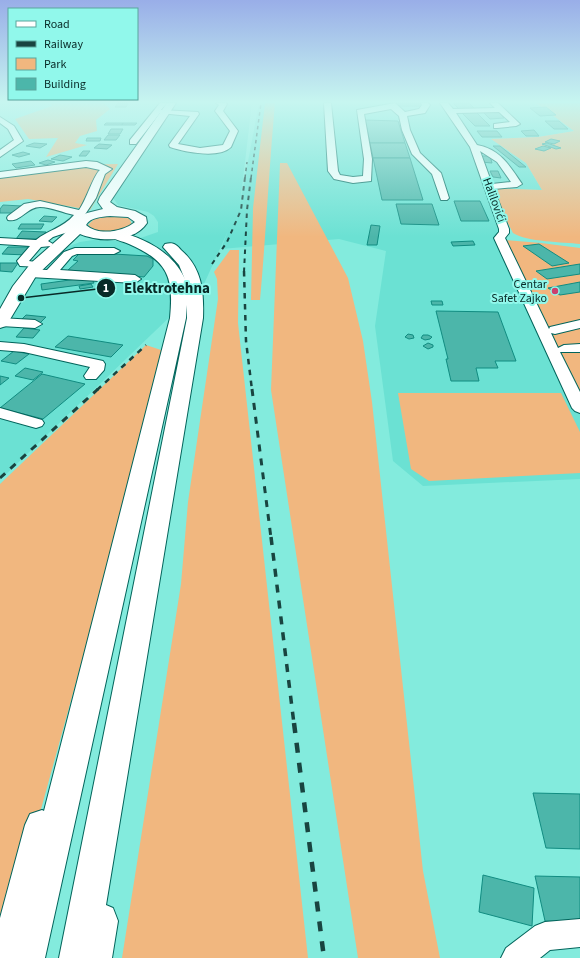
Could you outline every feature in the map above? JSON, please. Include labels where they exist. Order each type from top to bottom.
[{"type":"highway","points":[[26,958],[178,318],[180,295],[176,275],[169,266],[147,247],[132,239],[120,227]]},
{"type":"highway","points":[[78,958],[116,753],[155,525],[195,318],[195,285],[190,269],[170,247],[120,227]]},
{"type":"highway","points":[[8,958],[75,701],[119,565]]},
{"type":"highway","points":[[93,958],[101,914],[116,753]]},
{"type":"main road","points":[[0,323],[33,269],[69,238],[107,168],[126,148]]},
{"type":"main road","points":[[120,227],[104,202],[138,148]]},
{"type":"main road","points":[[80,219],[104,213],[120,227]]},
{"type":"main road","points":[[80,219],[87,232],[120,227]]},
{"type":"main road","points":[[56,249],[76,240],[120,227]]},
{"type":"street","points":[[0,154],[9,148]]},
{"type":"street","points":[[183,148],[188,149],[225,148]]},
{"type":"street","points":[[330,148],[333,171],[337,177],[353,180],[368,179],[368,159],[366,148]]},
{"type":"street","points":[[413,148],[416,154],[436,173],[444,198]]},
{"type":"street","name":"Halilovići","points":[[474,148],[504,230],[504,236],[499,238],[580,408]]},
{"type":"street","points":[[477,148],[488,150],[499,157],[517,184],[488,187]]},
{"type":"street","points":[[0,175],[71,165],[90,164],[107,168],[80,219],[64,230],[49,235],[38,244],[23,261],[24,264],[33,269],[51,273],[136,279]]},
{"type":"street","points":[[482,168],[507,168]]},
{"type":"street","points":[[12,218],[28,206],[40,204],[80,219]]},
{"type":"street","points":[[504,236],[555,330],[580,381]]},
{"type":"street","points":[[2,242],[38,244],[56,249]]},
{"type":"street","points":[[51,273],[68,254],[75,251],[114,251]]},
{"type":"street","points":[[0,323],[35,324]]},
{"type":"street","points":[[555,330],[580,324]]},
{"type":"street","points":[[0,346],[24,348],[98,364],[97,370],[91,376]]},
{"type":"street","points":[[564,349],[580,348]]},
{"type":"street","points":[[0,413],[36,423]]},
{"type":"street","points":[[516,958],[545,936],[580,934]]},
{"type":"shaded area","points":[[142,148],[247,148],[240,204],[251,148],[504,148],[526,163],[542,190],[490,188],[504,233],[499,237],[580,409],[580,479],[423,486],[393,461],[375,326],[386,251],[339,239],[221,249],[228,231],[204,284],[0,480],[0,322],[23,283],[62,249],[80,242],[93,240],[126,243],[158,232],[158,222],[154,216],[148,212],[118,205],[111,195]]},
{"type":"green space","points":[[52,148],[78,148],[46,157]]},
{"type":"green space","points":[[260,148],[271,148],[260,300],[251,300],[253,208]]},
{"type":"green space","points":[[504,148],[580,148],[580,244],[536,240],[513,233],[490,188],[542,190],[526,163]]},
{"type":"green space","points":[[280,163],[287,163],[348,278],[363,341],[372,402],[423,871],[440,958],[358,958],[271,390]]},
{"type":"green space","points":[[118,164],[90,210],[28,199],[0,202],[0,175],[66,165]]},
{"type":"green space","points":[[109,216],[129,218],[132,224],[123,230],[110,232],[97,231],[88,225],[94,219]]},
{"type":"green space","name":"Centar Safet Zajko","points":[[504,240],[580,248],[580,402]]},
{"type":"green space","points":[[230,250],[239,250],[238,323],[308,958],[122,958],[181,584],[188,502],[218,299],[217,279],[214,272]]},
{"type":"green space","points":[[146,345],[167,352],[0,958],[0,484]]},
{"type":"green space","points":[[398,393],[561,393],[580,432],[580,473],[429,481],[411,469]]},
{"type":"building","points":[[94,148],[109,148],[107,149]]},
{"type":"building","points":[[371,148],[407,148],[410,158],[373,158]]},
{"type":"building","points":[[495,148],[502,148],[526,167],[519,167]]},
{"type":"building","points":[[538,148],[551,148],[544,151],[535,149]]},
{"type":"building","points":[[83,151],[90,151],[86,156],[79,156]]},
{"type":"building","points":[[23,152],[30,154],[19,157],[12,155]]},
{"type":"building","points":[[60,155],[72,157],[63,161],[51,159]]},
{"type":"building","points":[[480,156],[490,156],[492,163],[481,162]]},
{"type":"building","points":[[373,158],[410,158],[423,200],[382,200]]},
{"type":"building","points":[[48,160],[55,162],[46,165],[39,163]]},
{"type":"building","points":[[31,161],[35,165],[16,168],[12,164]]},
{"type":"building","points":[[490,171],[498,171],[501,178],[493,177]]},
{"type":"building","points":[[454,201],[480,201],[489,221],[461,221]]},
{"type":"building","points":[[396,204],[432,204],[439,225],[401,224]]},
{"type":"building","points":[[3,205],[22,206],[16,213],[0,213],[0,209]]},
{"type":"building","points":[[44,216],[57,217],[52,222],[39,221]]},
{"type":"building","points":[[21,224],[44,224],[41,229],[18,229]]},
{"type":"building","points":[[371,225],[380,226],[377,245],[367,245]]},
{"type":"building","points":[[22,231],[46,232],[40,239],[16,239]]},
{"type":"building","points":[[473,241],[475,245],[453,246],[451,242]]},
{"type":"building","points":[[539,244],[569,263],[552,266],[523,246]]},
{"type":"building","points":[[8,247],[32,247],[27,255],[2,254]]},
{"type":"building","points":[[81,252],[147,256],[153,259],[153,266],[144,277],[68,270],[78,261],[73,260]]},
{"type":"building","points":[[0,263],[18,263],[12,272],[0,271]]},
{"type":"building","points":[[580,264],[580,274],[547,279],[536,271]]},
{"type":"building","points":[[91,277],[94,283],[42,290],[41,284]]},
{"type":"building","points":[[580,282],[580,292],[560,295],[548,288]]},
{"type":"building","points":[[91,284],[93,287],[80,289],[79,286]]},
{"type":"building","points":[[431,301],[442,301],[443,305],[432,305]]},
{"type":"building","points":[[436,311],[498,312],[516,361],[495,361],[498,368],[476,368],[479,381],[451,381],[446,359],[448,359]]},
{"type":"building","points":[[26,315],[46,317],[40,323],[20,321]]},
{"type":"building","points":[[24,328],[40,330],[33,338],[16,337]]},
{"type":"building","points":[[408,334],[413,335],[414,338],[409,339],[405,337]]},
{"type":"building","points":[[423,335],[432,337],[430,339],[425,340],[421,338]]},
{"type":"building","points":[[68,336],[123,345],[111,357],[55,347]]},
{"type":"building","points":[[428,343],[433,345],[433,347],[428,349],[423,346]]},
{"type":"building","points":[[14,351],[29,354],[16,364],[1,361]]},
{"type":"building","points":[[25,368],[43,372],[33,380],[15,376]]},
{"type":"building","points":[[42,374],[85,384],[43,419],[0,408]]},
{"type":"building","points":[[0,376],[9,378],[0,385]]},
{"type":"building","points":[[533,793],[580,794],[580,849],[546,848]]},
{"type":"building","points":[[483,875],[534,888],[532,926],[479,912]]},
{"type":"building","points":[[535,876],[580,877],[580,922],[545,921]]},
{"type":"railway","points":[[251,178],[255,148]]},
{"type":"railway","points":[[245,178],[247,162]]},
{"type":"railway","points":[[212,264],[227,242],[241,210],[245,177]]},
{"type":"railway","points":[[244,272],[247,210],[251,177]]},
{"type":"railway","points":[[244,272],[246,341],[252,390]]},
{"type":"railway","points":[[97,390],[146,345]]},
{"type":"railway","points":[[0,478],[98,389]]},
{"type":"railway","points":[[252,389],[271,538]]},
{"type":"railway","points":[[271,537],[294,724]]},
{"type":"railway","points":[[294,723],[324,958]]},
{"type":"place","name":"Centar Safet Zajko","points":[[555,291]]},
{"type":"place","name":"Elektrotehna","points":[[21,298]]}]
